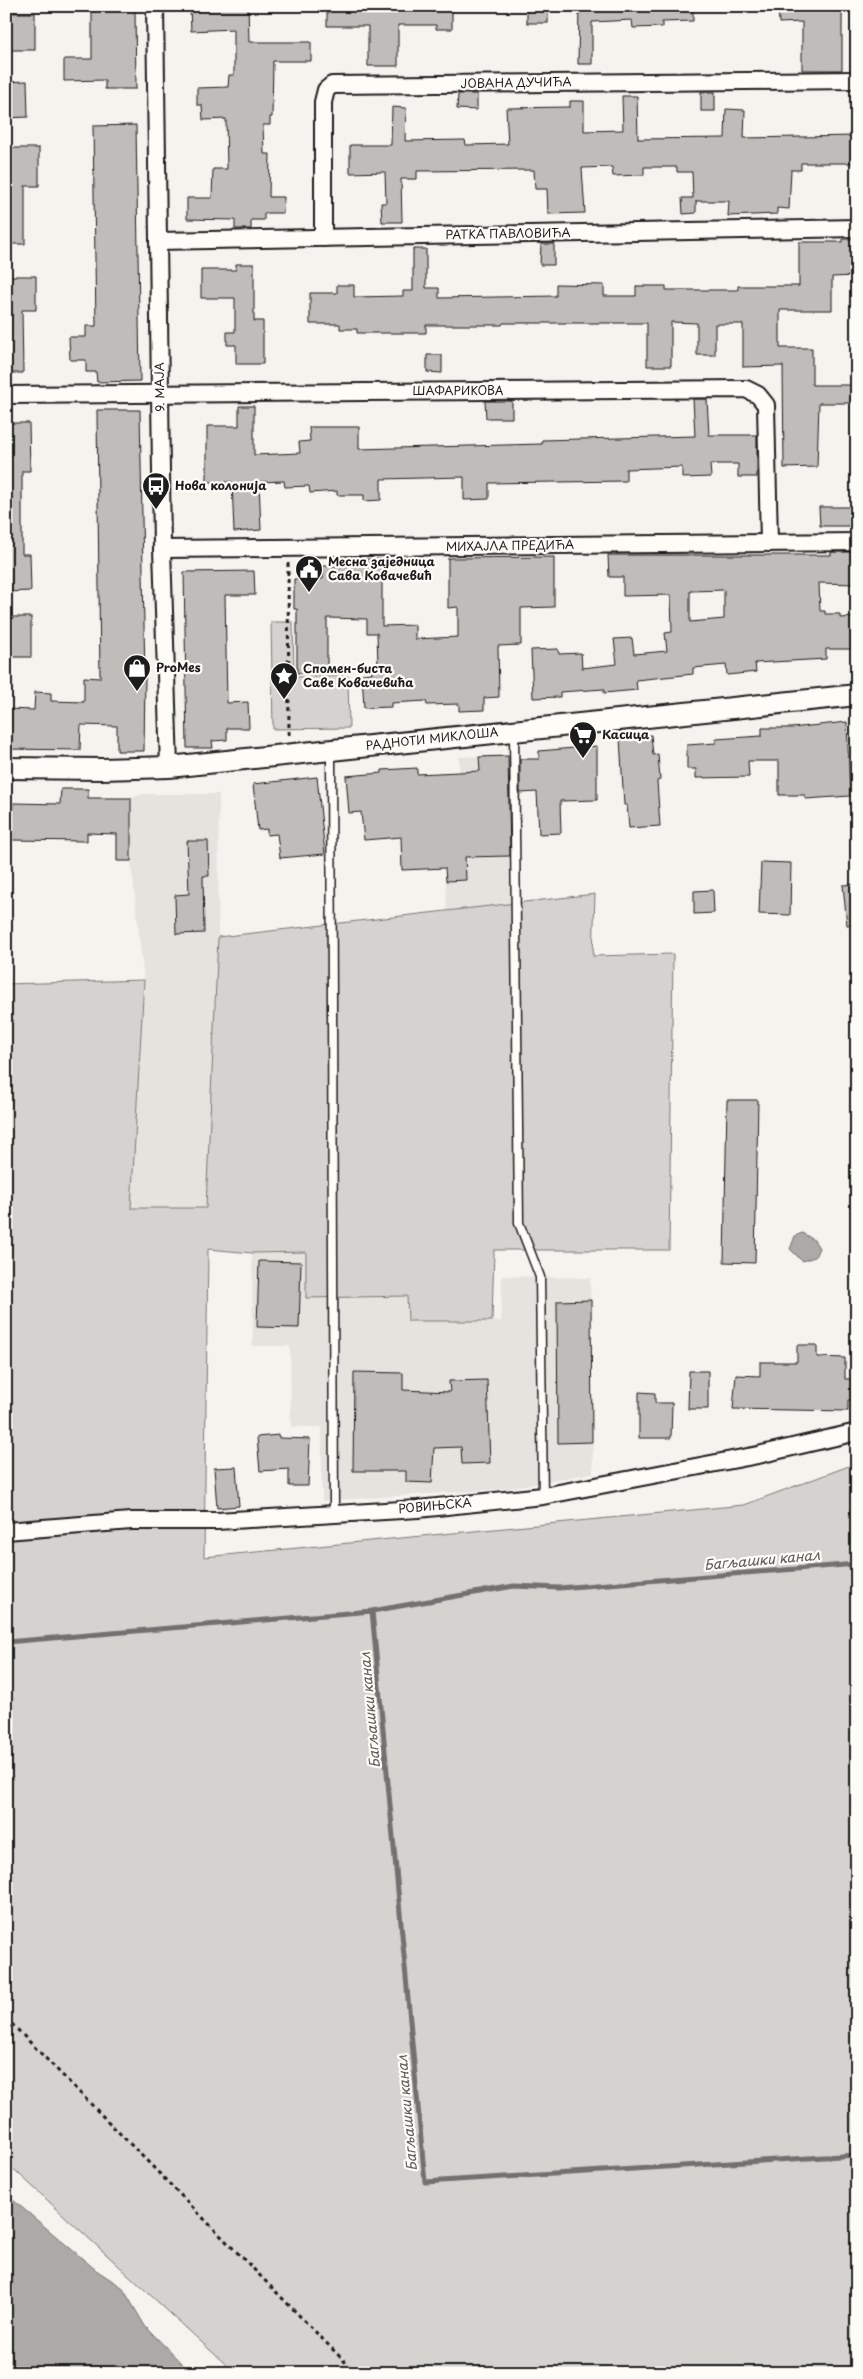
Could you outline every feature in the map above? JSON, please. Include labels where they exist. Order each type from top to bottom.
[{"type":"street","name":"9. МАЈА","points":[[155,6],[162,549],[169,767]]},
{"type":"street","name":"ЈОВАНА ДУЧИЋА","points":[[323,238],[323,102],[326,90],[332,86],[857,80]]},
{"type":"street","name":"РАТКА ПАВЛОВИЋА","points":[[158,242],[857,228]]},
{"type":"street","name":"ШАФАРИКОВА","points":[[6,395],[746,389],[758,396],[766,405],[769,543]]},
{"type":"street","name":"МИХАЈЛА ПРЕДИЋА","points":[[162,549],[857,542]]},
{"type":"street","name":"РАДНОТИ МИКЛОША","points":[[6,768],[102,769],[169,767],[857,694]]},
{"type":"street","name":"РОВИЊСКА","points":[[6,1531],[132,1521],[217,1521],[418,1509],[543,1496],[758,1455],[857,1432]]},
{"type":"lane","points":[[514,730],[519,1222],[540,1278],[543,1496]]},
{"type":"lane","points":[[332,750],[334,1514]]},
{"type":"path","points":[[288,548],[289,754]]},
{"type":"path","points":[[6,2018],[356,2373]]},
{"type":"shaded area","points":[[271,622],[293,622],[294,677],[348,676],[349,728],[273,729]]},
{"type":"shaded area","points":[[509,755],[515,910],[447,913],[443,813],[461,811],[459,757]]},
{"type":"shaded area","points":[[144,794],[219,794],[218,937],[206,1208],[131,1208],[144,980],[131,861],[131,798]]},
{"type":"shaded area","points":[[595,894],[593,956],[673,954],[669,1250],[494,1250],[492,1321],[408,1321],[407,1296],[306,1298],[306,1252],[252,1253],[208,1249],[204,1557],[744,1505],[857,1463],[857,2373],[235,2373],[6,2162],[6,984],[144,980],[131,1208],[206,1208],[218,937]]},
{"type":"shaded area","points":[[802,1233],[814,1240],[819,1248],[815,1257],[802,1261],[790,1249],[795,1236]]},
{"type":"shaded area","points":[[306,1252],[407,1296],[408,1321],[501,1321],[502,1276],[590,1278],[593,1473],[503,1489],[322,1501],[322,1427],[291,1427],[290,1346],[253,1346],[252,1253]]},
{"type":"shaded area","points":[[6,2194],[96,2270],[122,2287],[145,2326],[191,2373],[14,2373],[12,2364],[6,2362]]},
{"type":"building","points":[[190,6],[248,6],[249,42],[311,42],[311,61],[273,61],[272,117],[270,117],[270,125],[263,125],[264,154],[270,154],[269,197],[284,197],[283,213],[264,213],[264,220],[251,220],[251,229],[235,229],[235,220],[187,219],[187,198],[212,198],[213,169],[227,169],[226,119],[203,120],[202,105],[197,105],[197,88],[228,87],[229,75],[234,75],[234,29],[191,31]]},
{"type":"building","points":[[327,6],[452,6],[452,29],[436,29],[436,25],[398,25],[398,66],[368,66],[368,26],[327,26]]},
{"type":"building","points":[[527,6],[548,6],[548,23],[527,23]]},
{"type":"building","points":[[579,6],[693,6],[693,21],[662,22],[662,27],[633,28],[632,20],[592,22],[592,64],[578,64]]},
{"type":"building","points":[[778,6],[842,6],[842,70],[802,70],[802,22],[779,23]]},
{"type":"building","points":[[135,10],[136,89],[105,89],[105,80],[64,81],[64,59],[92,59],[92,11]]},
{"type":"building","points":[[6,13],[35,13],[35,50],[6,50]]},
{"type":"building","points":[[27,81],[28,117],[6,118],[6,82]]},
{"type":"building","points":[[701,92],[715,92],[715,111],[701,111]]},
{"type":"building","points":[[458,94],[477,94],[477,110],[457,109]]},
{"type":"building","points":[[622,96],[637,96],[638,139],[725,138],[726,109],[745,110],[744,138],[857,136],[857,163],[801,163],[801,170],[791,170],[789,209],[777,208],[777,214],[728,216],[729,201],[696,201],[696,213],[683,214],[682,198],[693,198],[692,172],[677,172],[677,167],[644,167],[644,175],[613,176],[612,167],[582,168],[585,213],[548,214],[547,189],[535,189],[534,170],[417,171],[417,179],[401,179],[402,222],[382,222],[381,203],[386,203],[385,172],[350,173],[350,145],[391,145],[392,107],[406,108],[405,141],[465,140],[466,145],[508,144],[506,108],[570,107],[570,101],[584,101],[584,131],[623,130]]},
{"type":"building","points":[[136,125],[140,381],[97,382],[96,372],[86,372],[86,360],[70,360],[69,337],[86,337],[86,326],[96,326],[93,126]]},
{"type":"building","points":[[6,148],[39,148],[39,186],[25,186],[25,244],[6,244]]},
{"type":"building","points":[[843,239],[857,239],[857,276],[832,277],[832,310],[780,310],[780,348],[812,348],[812,385],[857,385],[857,403],[819,403],[817,467],[784,468],[783,366],[743,367],[743,324],[715,324],[715,355],[697,355],[697,323],[671,322],[671,366],[647,366],[647,323],[426,325],[426,333],[357,333],[357,329],[340,329],[340,324],[310,324],[310,293],[337,293],[337,285],[354,285],[354,297],[403,296],[403,291],[413,291],[413,249],[426,249],[426,288],[439,288],[439,298],[556,296],[556,284],[604,285],[604,296],[636,296],[636,286],[666,286],[666,290],[738,290],[738,286],[799,286],[799,242],[843,242]]},
{"type":"building","points":[[541,244],[554,244],[554,265],[540,265]]},
{"type":"building","points":[[236,264],[254,264],[254,321],[263,321],[263,364],[236,364],[236,345],[227,345],[227,332],[235,332],[235,298],[201,298],[201,270],[236,270]]},
{"type":"building","points":[[6,276],[36,276],[36,310],[22,310],[23,373],[6,373]]},
{"type":"building","points":[[427,355],[442,355],[442,373],[427,372]]},
{"type":"building","points":[[693,399],[707,399],[709,435],[757,435],[757,477],[738,477],[738,464],[710,464],[711,477],[682,478],[682,467],[626,469],[626,481],[489,483],[489,499],[464,500],[464,477],[381,479],[381,500],[364,501],[364,495],[337,495],[337,491],[310,493],[309,486],[285,487],[284,481],[259,482],[261,530],[234,532],[232,482],[207,482],[207,426],[239,426],[239,406],[254,406],[254,455],[300,453],[299,442],[310,441],[309,427],[359,427],[359,449],[542,444],[542,440],[695,436]]},
{"type":"building","points":[[485,401],[512,401],[512,418],[486,418]]},
{"type":"building","points":[[97,410],[140,410],[145,678],[144,751],[117,751],[117,726],[81,725],[80,750],[6,749],[6,709],[34,710],[35,692],[51,693],[51,701],[84,702],[84,677],[100,678]]},
{"type":"building","points":[[6,423],[29,423],[30,471],[22,471],[22,554],[30,554],[31,591],[6,592]]},
{"type":"building","points":[[819,507],[857,507],[857,526],[820,526]]},
{"type":"building","points":[[831,552],[857,552],[857,584],[819,583],[820,611],[825,611],[825,614],[840,614],[840,618],[857,617],[857,649],[826,649],[826,659],[755,663],[756,672],[727,675],[726,665],[693,668],[693,674],[636,680],[637,690],[604,693],[604,689],[560,692],[560,697],[533,698],[531,650],[558,649],[559,654],[581,653],[582,668],[617,664],[614,639],[632,638],[634,654],[667,651],[665,633],[672,632],[671,595],[623,596],[623,577],[609,577],[608,555],[831,555]],"holes":[[[724,590],[724,619],[690,622],[690,591]]]},
{"type":"building","points":[[554,557],[554,607],[521,608],[521,645],[498,646],[499,697],[484,698],[484,710],[459,711],[459,704],[427,705],[426,701],[391,703],[391,707],[364,708],[362,674],[372,673],[371,666],[378,666],[377,633],[367,633],[367,619],[327,618],[327,673],[297,673],[297,609],[294,609],[294,579],[323,579],[323,566],[355,566],[355,559],[382,559],[382,626],[415,625],[415,639],[458,637],[458,607],[448,608],[448,558]]},
{"type":"building","points":[[254,571],[255,595],[225,595],[227,703],[248,702],[249,728],[227,728],[227,740],[212,741],[213,748],[187,748],[184,572]]},
{"type":"building","points":[[6,617],[31,617],[31,657],[6,657]]},
{"type":"building","points":[[847,722],[850,796],[805,799],[805,795],[779,795],[779,761],[748,761],[749,777],[696,778],[696,769],[687,769],[687,745],[716,743],[716,739],[762,736],[762,728],[791,728]]},
{"type":"building","points":[[651,735],[653,755],[658,754],[660,780],[657,781],[660,826],[629,828],[627,805],[624,805],[620,738]]},
{"type":"building","points":[[597,746],[597,800],[560,801],[561,833],[539,834],[537,792],[520,793],[520,759],[539,759],[539,751]]},
{"type":"building","points":[[508,756],[510,856],[465,857],[466,880],[446,881],[445,868],[402,870],[401,837],[364,840],[361,812],[349,813],[346,776],[382,773],[382,770],[417,768],[417,774],[480,771],[479,757]]},
{"type":"building","points":[[317,777],[325,854],[280,858],[277,834],[267,835],[267,829],[258,830],[253,784]]},
{"type":"building","points":[[61,789],[88,789],[88,798],[131,798],[131,861],[117,861],[117,834],[87,833],[87,841],[12,840],[13,803],[60,804]]},
{"type":"building","points":[[187,841],[208,841],[209,876],[203,876],[204,933],[176,934],[175,895],[189,894]]},
{"type":"building","points":[[761,862],[791,863],[790,915],[759,914]]},
{"type":"building","points":[[857,884],[857,925],[847,925],[843,885]]},
{"type":"building","points":[[713,890],[714,913],[694,914],[694,891]]},
{"type":"building","points":[[727,1100],[758,1100],[755,1263],[724,1262]]},
{"type":"building","points":[[259,1261],[301,1262],[299,1328],[257,1327]]},
{"type":"building","points":[[591,1300],[592,1442],[558,1443],[557,1301]]},
{"type":"building","points":[[797,1345],[817,1345],[817,1357],[845,1358],[845,1379],[854,1379],[854,1400],[848,1400],[848,1411],[733,1409],[736,1375],[760,1376],[760,1362],[797,1362]]},
{"type":"building","points":[[689,1371],[708,1371],[708,1409],[688,1409]]},
{"type":"building","points":[[354,1372],[403,1373],[403,1390],[450,1392],[449,1381],[487,1380],[490,1463],[462,1464],[461,1447],[434,1448],[432,1483],[406,1482],[406,1471],[353,1471]]},
{"type":"building","points":[[639,1392],[655,1393],[655,1403],[672,1403],[671,1438],[639,1438]]},
{"type":"building","points":[[279,1435],[279,1438],[310,1439],[308,1486],[289,1486],[289,1469],[260,1471],[257,1437]]},
{"type":"building","points":[[236,1467],[239,1506],[217,1508],[214,1468]]},
{"type":"waterway","name":"Багљашки канал","points":[[6,1642],[372,1611],[514,1586],[559,1588],[857,1564]]},
{"type":"waterway","name":"Багљашки канал","points":[[372,1611],[425,2182],[857,2155]]},
{"type":"place","name":"Нова колонија","points":[[156,510]]},
{"type":"place","name":"Месна заједница Сава Ковачевић","points":[[309,593]]},
{"type":"place","name":"ProMes","points":[[137,692]]},
{"type":"place","name":"Спомен-биста Саве Ковачевића","points":[[284,700]]},
{"type":"place","name":"Касица","points":[[583,759]]}]
